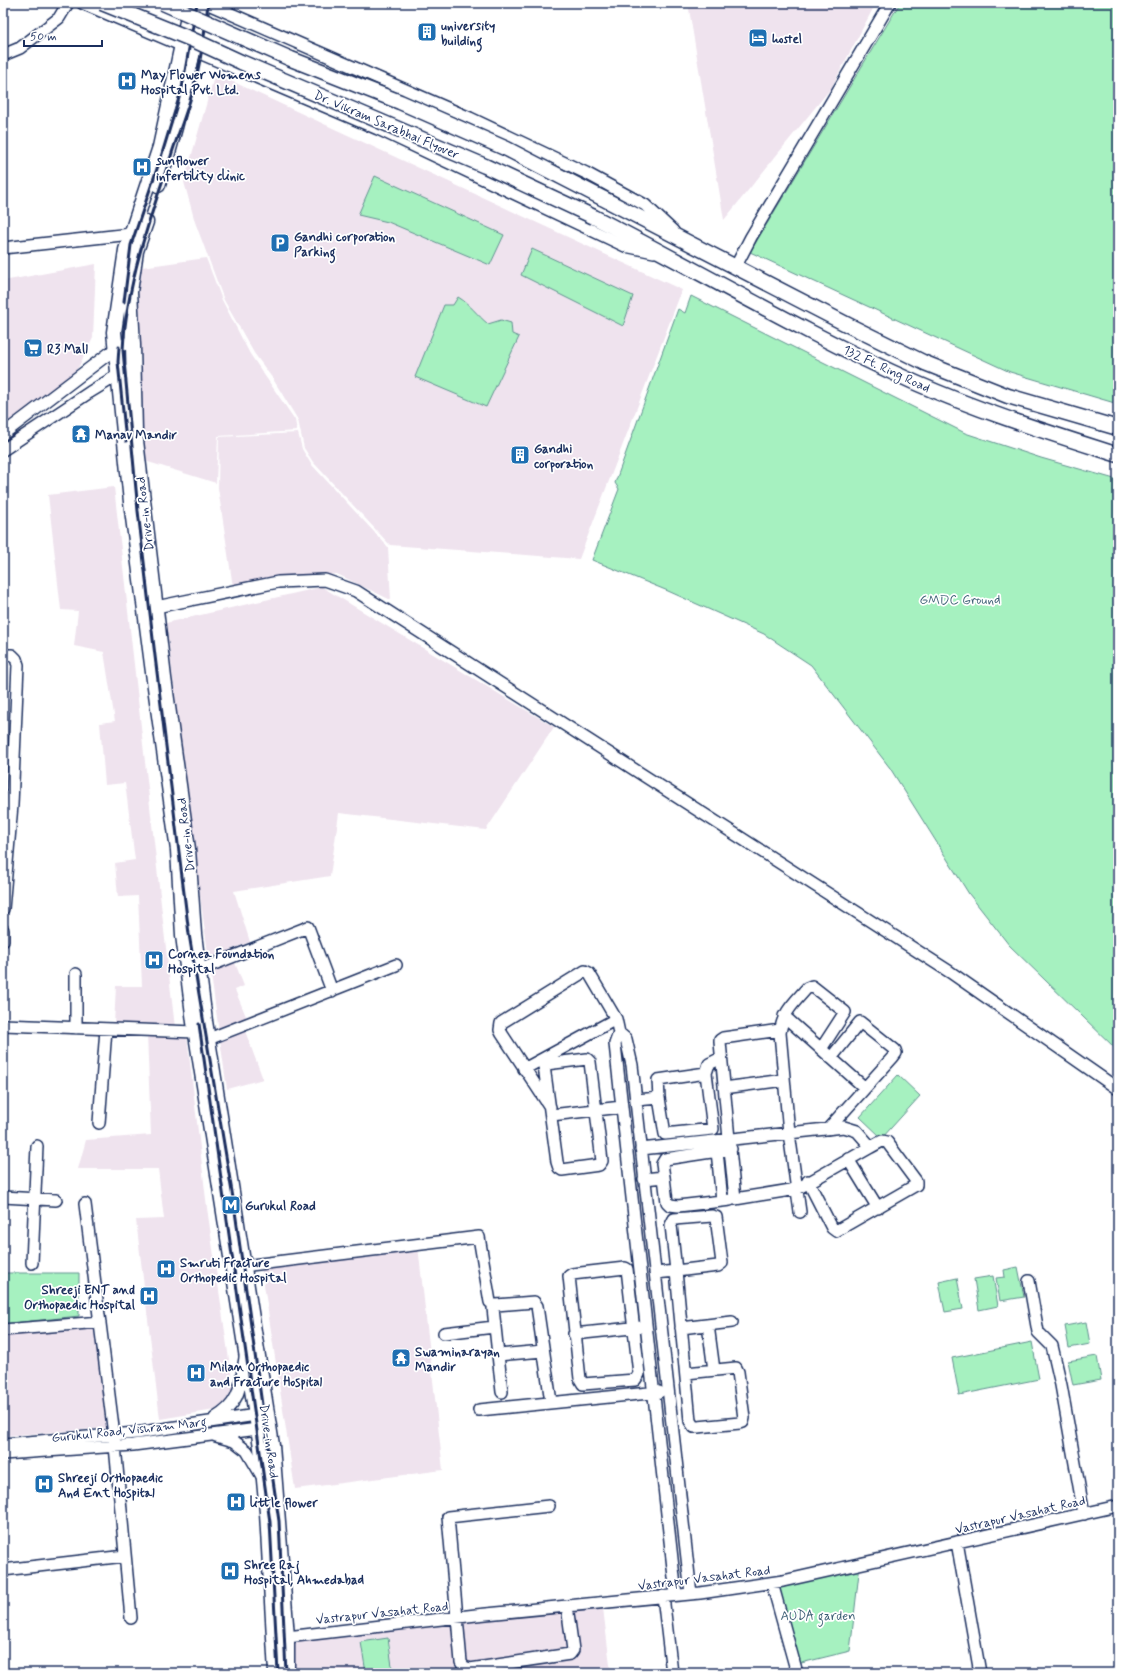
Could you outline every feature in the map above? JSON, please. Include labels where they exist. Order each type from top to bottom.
[{"type":"main road","name":"Dr. Vikram Sarabhai Flyover","points":[[102,3],[191,39],[241,62],[485,166],[594,217],[667,254]]},
{"type":"main road","name":"Dr. Vikram Sarabhai Flyover","points":[[163,3],[291,59],[400,102],[508,149],[678,237]]},
{"type":"main road","points":[[188,49],[192,3]]},
{"type":"main road","name":"Drive-in Road","points":[[203,3],[160,146],[126,250],[114,326],[115,349],[151,610],[188,849],[198,970],[200,1038],[243,1266],[261,1414],[278,1512],[287,1637],[287,1673]]},
{"type":"main road","name":"Drive-in Road","points":[[188,49],[170,148],[136,251],[130,292],[133,340],[135,432],[151,610],[178,850],[183,935],[200,1038],[246,1354],[261,1414]]},
{"type":"main road","name":"132 Ft. Ring Road","points":[[678,237],[848,325],[925,362],[1008,396],[1118,428]]},
{"type":"main road","name":"132 Ft. Ring Road","points":[[667,254],[838,345],[916,383],[1001,417],[1118,455]]},
{"type":"main road","name":"Drive-in Road","points":[[263,1428],[264,1478],[276,1673]]},
{"type":"street","points":[[3,55],[20,48],[59,18],[68,3]]},
{"type":"street","points":[[82,3],[378,129],[625,246],[667,254]]},
{"type":"street","points":[[206,3],[470,118],[586,173],[645,205],[678,237]]},
{"type":"street","points":[[736,266],[751,237],[890,3]]},
{"type":"street","points":[[3,248],[131,234]]},
{"type":"street","points":[[3,434],[115,349],[133,340]]},
{"type":"street","points":[[3,450],[118,375],[134,369]]},
{"type":"street","points":[[151,610],[278,582],[325,580],[356,591],[950,972],[1118,1089]]},
{"type":"street","points":[[3,655],[12,655],[16,659],[18,665],[12,812],[3,909]]},
{"type":"street","points":[[198,970],[308,927],[332,990]]},
{"type":"street","points":[[3,930],[3,942]]},
{"type":"street","points":[[3,1026],[106,1029],[200,1038],[396,965]]},
{"type":"street","points":[[550,1111],[502,1034],[500,1030],[501,1024],[584,972],[589,973],[616,1019],[619,1034],[615,1044],[641,1276],[652,1393],[676,1595]]},
{"type":"street","points":[[76,974],[76,1028]]},
{"type":"street","points":[[800,1212],[789,1133],[780,1030],[784,1016],[810,986],[844,1010],[845,1014],[821,1049]]},
{"type":"street","points":[[784,1016],[865,1088]]},
{"type":"street","points":[[524,1069],[616,1019]]},
{"type":"street","points":[[828,1129],[895,1055],[895,1050],[860,1022],[831,1058]]},
{"type":"street","points":[[99,1123],[106,1029]]},
{"type":"street","points":[[735,1199],[720,1042],[723,1038],[780,1030]]},
{"type":"street","points":[[619,1034],[626,1039],[632,1065],[691,1594]]},
{"type":"street","points":[[706,1073],[658,1080],[659,1098],[665,1134],[712,1130],[706,1073],[709,1064],[721,1058]]},
{"type":"street","points":[[587,1059],[590,1062],[596,1110],[602,1158],[601,1164],[562,1170],[559,1168],[557,1162],[544,1066],[546,1064],[587,1059]]},
{"type":"street","points":[[724,1088],[784,1080]]},
{"type":"street","points":[[636,1100],[659,1098]]},
{"type":"street","points":[[550,1111],[596,1110],[622,1107]]},
{"type":"street","points":[[641,1149],[730,1144],[789,1133],[844,1127],[853,1129],[870,1147]]},
{"type":"street","points":[[730,1144],[717,1151],[665,1160],[662,1164],[668,1202],[670,1205],[678,1206],[722,1201],[796,1189],[808,1181],[882,1141],[887,1142],[916,1183],[914,1187],[836,1230],[832,1228],[808,1181]]},
{"type":"street","points":[[32,1263],[37,1146]]},
{"type":"street","points":[[717,1151],[722,1201]]},
{"type":"street","points":[[848,1159],[878,1208]]},
{"type":"street","points":[[644,1179],[664,1177]]},
{"type":"street","points":[[3,1197],[56,1200]]},
{"type":"street","points":[[85,1204],[115,1441],[131,1618]]},
{"type":"street","points":[[655,1273],[676,1271],[718,1266],[722,1263],[718,1220],[715,1216],[678,1218],[672,1222],[676,1271],[681,1328],[690,1421],[694,1427],[743,1422],[744,1418],[738,1370],[733,1367],[686,1373]]},
{"type":"street","points":[[243,1266],[480,1237],[490,1302]]},
{"type":"street","points":[[625,1268],[627,1269],[628,1278],[639,1374],[635,1380],[584,1384],[580,1379],[569,1276],[572,1274],[625,1268]]},
{"type":"street","points":[[628,1278],[641,1276]]},
{"type":"street","points":[[1029,1281],[1038,1332],[1052,1346],[1061,1385],[1084,1514]]},
{"type":"street","points":[[502,1392],[494,1328],[494,1306],[534,1302],[537,1306],[551,1402]]},
{"type":"street","points":[[3,1330],[100,1322]]},
{"type":"street","points":[[681,1328],[732,1322]]},
{"type":"street","points":[[708,1325],[714,1370]]},
{"type":"street","points":[[574,1334],[646,1326]]},
{"type":"street","points":[[444,1333],[494,1328]]},
{"type":"street","points":[[498,1356],[543,1350]]},
{"type":"street","points":[[210,1422],[228,1411],[238,1394],[246,1354]]},
{"type":"street","points":[[479,1410],[669,1391]]},
{"type":"street","name":"Gurukul Road, Vishram Marg","points":[[3,1454],[115,1441],[210,1422],[261,1414]]},
{"type":"street","name":"Gurukul Road, Vishram Marg","points":[[3,1444],[115,1441],[211,1435],[263,1428]]},
{"type":"street","points":[[211,1435],[234,1441],[247,1451],[264,1478]]},
{"type":"street","points":[[549,1506],[448,1517],[457,1618],[462,1662],[464,1667],[470,1669],[570,1654],[573,1650],[567,1606]]},
{"type":"street","name":"Vastrapur Vasahat Road","points":[[287,1637],[691,1594],[772,1583],[1118,1506]]},
{"type":"street","points":[[956,1542],[980,1673]]},
{"type":"street","points":[[3,1570],[125,1556]]},
{"type":"street","points":[[772,1583],[797,1673]]},
{"type":"street","points":[[663,1596],[672,1673]]},
{"type":"shaded area","points":[[688,3],[876,3],[831,88],[724,220]]},
{"type":"shaded area","points":[[214,77],[225,78],[682,290],[579,559],[390,545],[313,462],[304,448],[298,420],[273,379],[254,353],[224,300],[195,222],[184,182]]},
{"type":"shaded area","points":[[206,258],[222,300],[250,354],[295,420],[297,431],[218,436],[216,483],[145,461],[139,430],[136,299],[142,267]]},
{"type":"shaded area","name":"R3 Mall","points":[[96,264],[93,338],[79,366],[48,406],[3,434],[3,281]]},
{"type":"shaded area","points":[[298,433],[302,449],[311,464],[388,547],[391,600],[337,574],[277,579],[233,587],[218,488],[219,437]]},
{"type":"shaded area","points":[[114,487],[175,1028],[114,1025],[116,986],[142,986],[138,896],[118,897],[115,863],[135,860],[125,783],[105,785],[100,723],[115,721],[104,652],[74,646],[78,611],[61,610],[48,495]]},
{"type":"shaded area","points":[[322,587],[554,727],[486,830],[339,813],[330,876],[234,891],[250,942],[230,950],[244,986],[235,990],[251,1028],[245,1031],[263,1079],[227,1089],[200,896],[166,623]]},
{"type":"shaded area","points":[[147,1034],[187,1037],[207,1208],[234,1394],[227,1408],[160,1419],[136,1220],[164,1219],[158,1169],[78,1169],[86,1140],[151,1135]]},
{"type":"shaded area","points":[[418,1246],[443,1470],[295,1489],[261,1265]]},
{"type":"shaded area","points":[[95,1325],[106,1428],[3,1436],[3,1333]]},
{"type":"shaded area","points":[[603,1608],[611,1673],[293,1673],[292,1640]]},
{"type":"green space","points":[[900,3],[1118,3],[1118,404],[1010,372],[750,252]]},
{"type":"green space","points":[[375,176],[504,235],[490,265],[388,222],[358,215]]},
{"type":"green space","points":[[532,249],[633,296],[623,326],[521,275]]},
{"type":"green space","name":"GMDC Ground","points":[[691,296],[965,433],[1041,458],[1118,480],[1118,1051],[1009,945],[969,894],[890,768],[811,665],[764,634],[668,591],[592,560],[619,489],[615,483],[678,309],[685,313]]},
{"type":"green space","points":[[458,297],[488,324],[501,320],[511,323],[512,334],[519,337],[486,407],[415,377],[444,305],[453,305]]},
{"type":"green space","points":[[898,1075],[920,1096],[882,1138],[860,1117]]},
{"type":"green space","points":[[1018,1267],[1024,1297],[1000,1301],[996,1278],[1005,1277],[1004,1270]]},
{"type":"green space","points":[[3,1273],[79,1273],[79,1316],[3,1324]]},
{"type":"green space","points":[[993,1276],[998,1306],[979,1310],[974,1279]]},
{"type":"green space","points":[[957,1278],[963,1309],[945,1312],[939,1282]]},
{"type":"green space","points":[[1086,1322],[1090,1344],[1069,1348],[1065,1326]]},
{"type":"green space","points":[[1032,1342],[1039,1379],[959,1395],[952,1358]]},
{"type":"green space","points":[[1097,1356],[1101,1380],[1073,1385],[1068,1361]]},
{"type":"green space","name":"AUDA garden","points":[[860,1564],[850,1651],[797,1664],[771,1591]]},
{"type":"green space","points":[[388,1638],[393,1673],[366,1673],[361,1642]]},
{"type":"railway","points":[[124,302],[131,245],[161,157],[182,88],[197,3]]},
{"type":"railway","points":[[208,3],[206,25],[193,90],[140,252],[129,301],[123,350],[138,511],[189,934],[234,1204],[279,1521],[286,1673]]},
{"type":"railway","points":[[119,347],[118,362],[126,441]]},
{"type":"railway","points":[[199,1024],[270,1522],[278,1673]]},
{"type":"place","name":"university building","points":[[427,32]]},
{"type":"place","name":"hostel","points":[[758,38]]},
{"type":"place","name":"May Flower Womens Hospital Pvt. Ltd.","points":[[127,81]]},
{"type":"place","name":"sunflower infertility clinic","points":[[142,167]]},
{"type":"place","name":"Gandhi corporation Parking","points":[[280,243]]},
{"type":"place","name":"R3 Mall","points":[[33,348]]},
{"type":"place","name":"Manav Mandir","points":[[81,434]]},
{"type":"place","name":"Gandhi corporation","points":[[520,455]]},
{"type":"place","name":"Cornea Foundation Hospital","points":[[154,960]]},
{"type":"place","name":"Gurukul Road","points":[[231,1205]]},
{"type":"place","name":"Smruti Fracture Orthopedic Hospital","points":[[166,1269]]},
{"type":"place","name":"Shreeji ENT and Orthopaedic Hospital","points":[[149,1296]]},
{"type":"place","name":"Swaminarayan Mandir","points":[[401,1358]]},
{"type":"place","name":"Milan Orthopaedic and Fracture Hospital","points":[[196,1373]]},
{"type":"place","name":"Shreeji Orthopaedic And Ent Hospital","points":[[44,1484]]},
{"type":"place","name":"little flower","points":[[236,1502]]},
{"type":"place","name":"Shree Raj Hospital, Ahmedabad","points":[[230,1571]]}]
